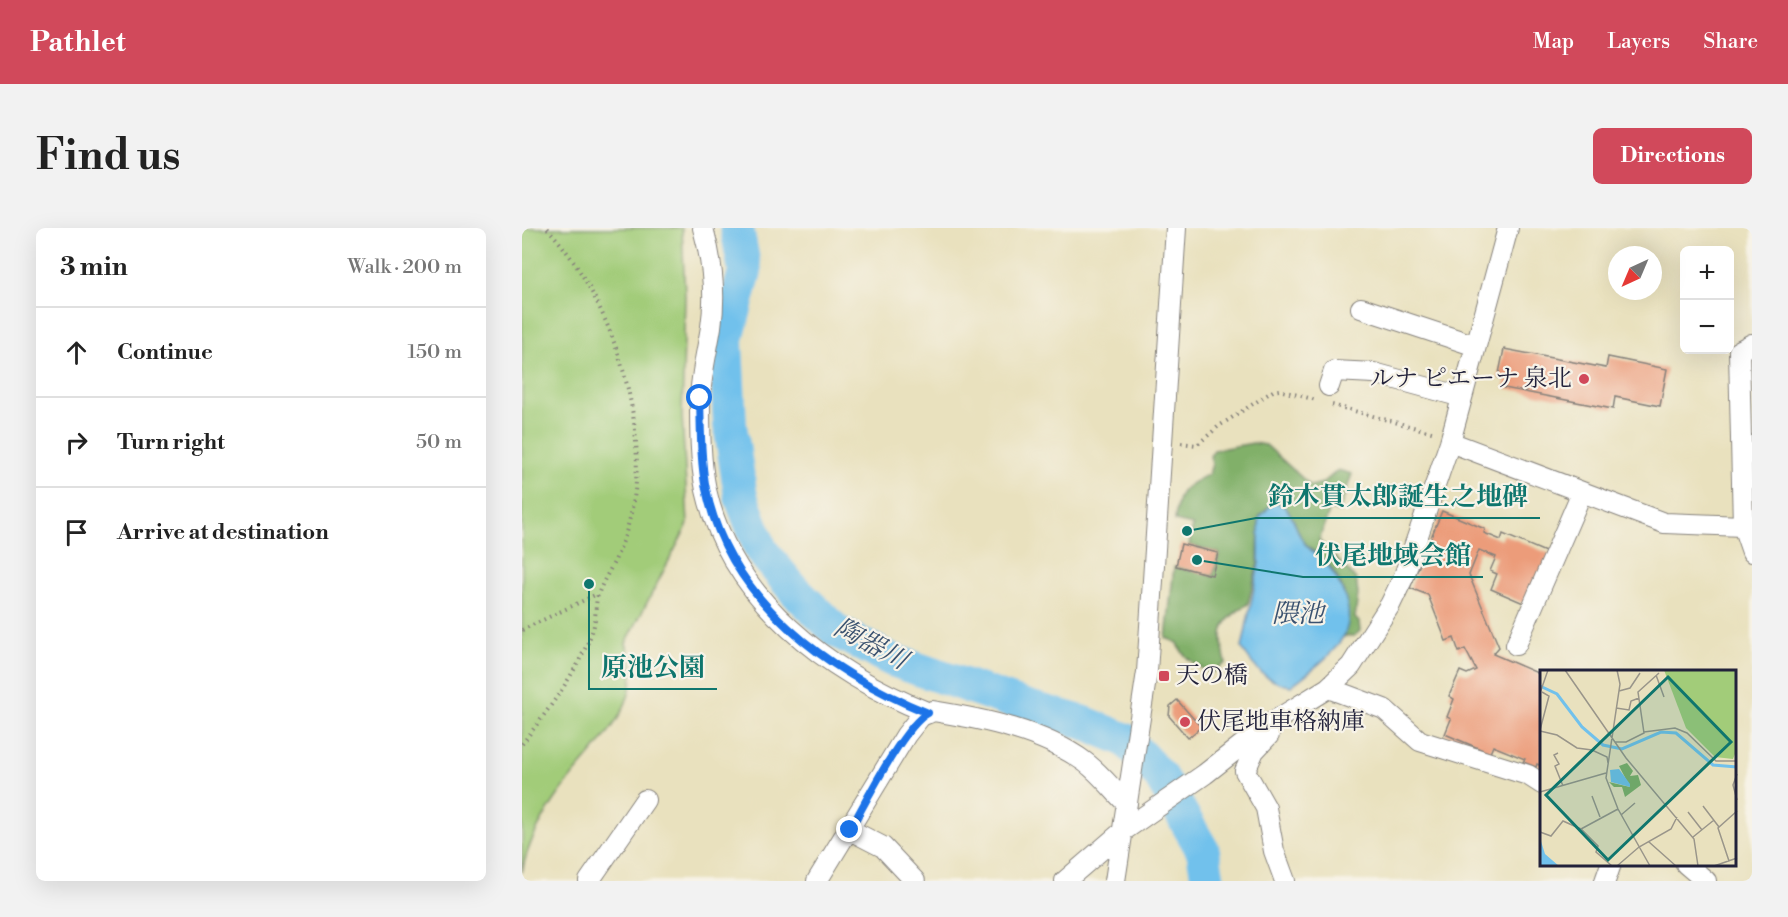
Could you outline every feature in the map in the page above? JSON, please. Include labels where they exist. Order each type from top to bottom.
[{"type":"street","points":[[704,228],[711,257],[713,294],[711,327],[704,357],[700,398],[706,490],[721,533],[745,581],[789,629],[842,670],[889,697],[928,713],[953,714],[1034,736],[1067,750],[1087,763],[1127,804]]},
{"type":"street","points":[[1115,881],[1148,672],[1176,228]]},
{"type":"street","points":[[1065,881],[1123,831],[1205,774],[1266,726],[1328,687],[1351,666],[1390,605],[1404,576],[1450,440],[1508,228]]},
{"type":"street","points":[[1361,308],[1476,346]]},
{"type":"street","points":[[1751,345],[1739,351],[1743,526],[1752,552]]},
{"type":"street","points":[[1329,386],[1334,370],[1374,373],[1462,397]]},
{"type":"street","points":[[1450,440],[1664,523],[1743,526]]},
{"type":"street","points":[[1516,645],[1582,492]]},
{"type":"street","points":[[1328,687],[1384,709],[1420,741],[1528,775],[1540,783]]},
{"type":"street","points":[[1285,881],[1274,851],[1266,808],[1245,771],[1254,751],[1292,718],[1298,706]]},
{"type":"street","points":[[817,881],[906,735],[921,716],[928,713]]},
{"type":"street","points":[[589,881],[645,800]]},
{"type":"street","points":[[850,830],[883,847],[915,881]]},
{"type":"street","points":[[1605,881],[1610,866]]},
{"type":"street","points":[[1688,866],[1706,881]]},
{"type":"path","points":[[522,744],[547,711],[593,631],[598,594],[619,552],[634,498],[636,456],[630,411],[613,336],[597,298],[576,262],[547,228]]},
{"type":"path","points":[[1162,442],[1197,445],[1219,426],[1279,390],[1450,440]]},
{"type":"path","points":[[522,630],[598,594]]},
{"type":"green space","points":[[522,228],[682,228],[685,296],[682,415],[688,524],[626,643],[631,659],[631,686],[619,716],[546,814],[528,849],[522,873]]},
{"type":"green space","points":[[1253,443],[1266,445],[1311,486],[1323,483],[1338,470],[1352,474],[1339,512],[1330,509],[1319,540],[1356,579],[1358,594],[1355,618],[1359,622],[1360,631],[1354,636],[1343,637],[1347,608],[1339,580],[1327,563],[1303,541],[1286,508],[1274,502],[1259,517],[1258,563],[1248,604],[1226,622],[1222,643],[1226,663],[1211,673],[1187,657],[1178,643],[1166,638],[1174,567],[1213,576],[1219,553],[1189,545],[1193,525],[1175,521],[1177,503],[1187,487],[1209,474],[1212,464],[1210,456],[1214,450]]},
{"type":"water","name":"隈池","points":[[1274,502],[1286,508],[1306,545],[1329,567],[1348,606],[1348,622],[1344,636],[1323,660],[1291,686],[1268,678],[1251,662],[1242,648],[1259,563],[1259,518]]},
{"type":"building","name":"ルナ ピエーナ 泉北","points":[[1504,349],[1606,368],[1608,357],[1667,369],[1660,406],[1615,397],[1613,409],[1504,388],[1506,379],[1498,378]]},
{"type":"building","points":[[1442,511],[1485,529],[1484,533],[1501,540],[1503,534],[1550,554],[1528,605],[1491,589],[1497,574],[1490,571],[1496,557],[1479,550],[1469,575],[1499,647],[1493,654],[1540,674],[1540,765],[1537,764],[1536,767],[1523,762],[1525,759],[1493,746],[1490,753],[1445,734],[1451,719],[1447,717],[1454,699],[1449,696],[1460,671],[1467,674],[1476,670],[1465,649],[1459,652],[1454,638],[1446,641],[1428,595],[1410,588]]},
{"type":"building","points":[[1181,544],[1218,553],[1212,575],[1176,566]]},
{"type":"building","name":"伏尾地車格納庫","points":[[1177,700],[1201,727],[1188,738],[1169,716],[1170,706]]},
{"type":"waterway","name":"陶器川","points":[[737,228],[745,271],[726,343],[730,425],[741,497],[761,550],[794,590],[836,631],[892,660],[1025,706],[1085,723],[1126,740],[1160,776],[1203,851],[1208,881]]},
{"type":"place","name":"ルナ ピエーナ 泉北","points":[[1584,379]]},
{"type":"place","name":"鈴木貫太郎誕生之地碑","points":[[1187,531]]},
{"type":"place","name":"伏尾地域会館","points":[[1197,560]]},
{"type":"place","name":"原池公園","points":[[589,584]]},
{"type":"place","name":"天の橋","points":[[1164,676]]},
{"type":"place","name":"伏尾地車格納庫","points":[[1185,722]]},
{"type":"route","points":[[700,398],[706,490],[721,533],[745,581],[789,629],[842,670],[889,697],[928,713],[921,716],[906,735],[850,830]]}]
